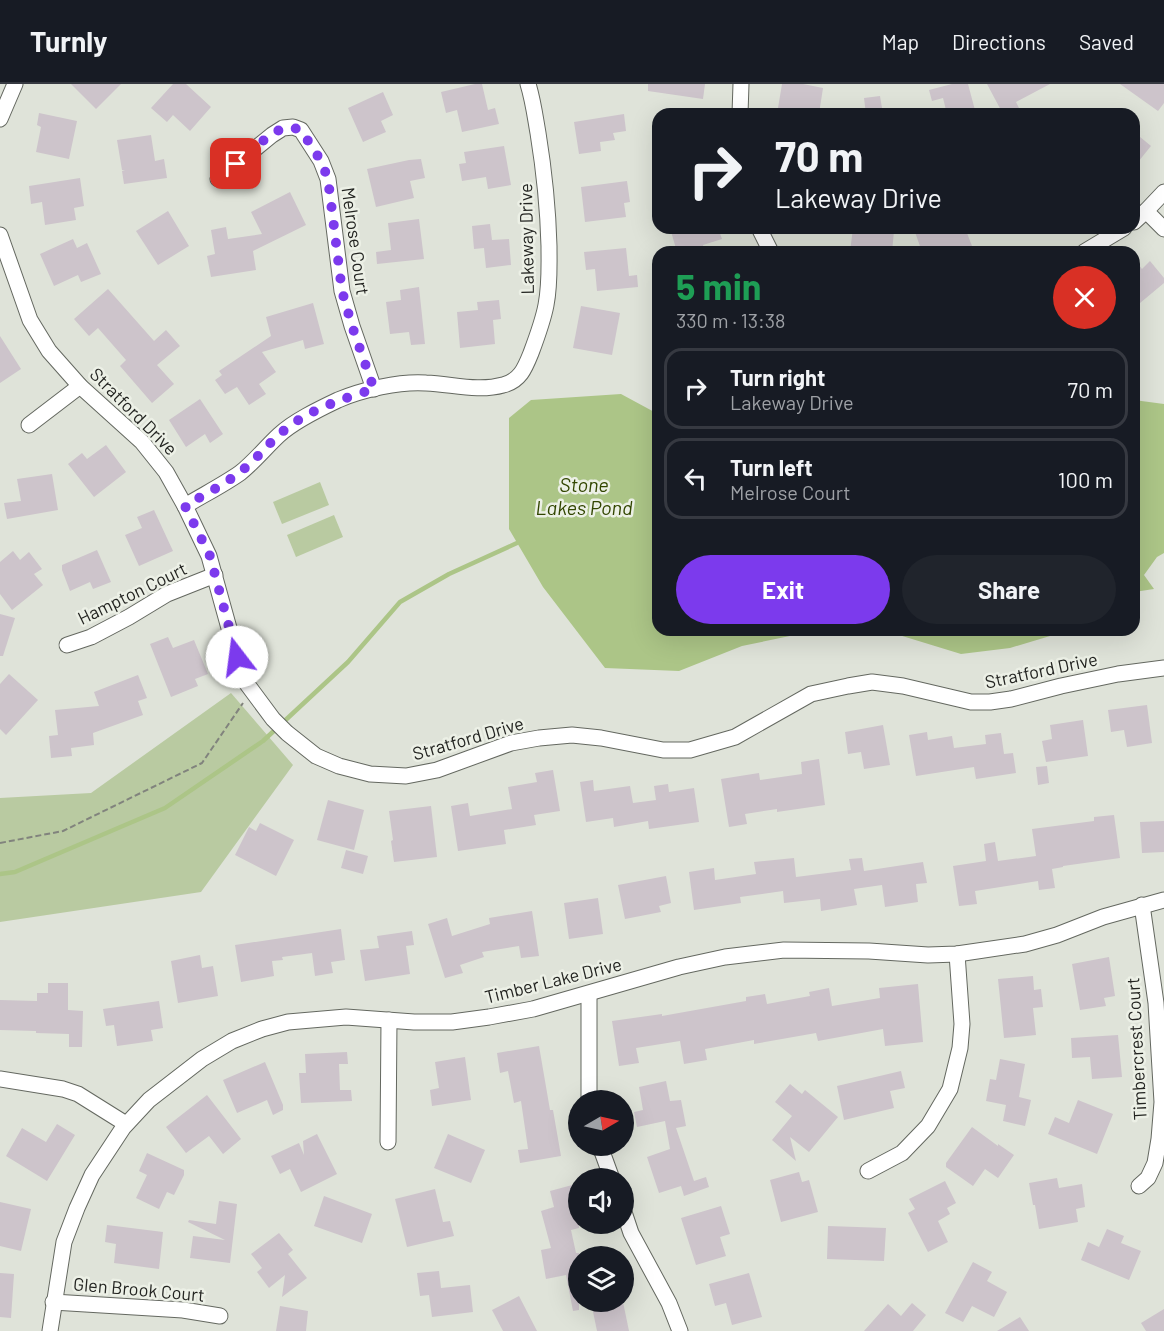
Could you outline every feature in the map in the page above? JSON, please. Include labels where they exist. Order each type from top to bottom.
[{"type":"street","points":[[0,119],[15,84]]},
{"type":"street","name":"Lakeway Drive","points":[[185,506],[239,473],[281,433],[339,400],[404,383],[486,388],[505,385],[516,380],[523,371],[539,330],[546,305],[549,278],[547,199],[542,154],[528,84]]},
{"type":"street","points":[[740,108],[741,84]]},
{"type":"street","name":"Melrose Court","points":[[218,179],[283,128],[293,127],[301,130],[321,161],[328,179],[342,291],[374,389]]},
{"type":"street","points":[[1140,216],[1164,192]]},
{"type":"street","points":[[1146,211],[1164,229]]},
{"type":"street","points":[[1094,246],[1114,234]]},
{"type":"street","name":"Stratford Drive","points":[[0,235],[30,320],[49,351],[80,386],[141,442],[166,472],[185,506],[210,556],[237,657],[247,684],[273,719],[287,733],[316,756],[339,766],[370,774],[406,776],[437,770],[512,744],[539,738],[572,735],[663,750],[690,750],[735,737],[811,694],[873,682],[903,686],[971,702],[990,702],[1118,674],[1164,668]]},
{"type":"street","points":[[29,426],[80,386]]},
{"type":"street","name":"Hampton Court","points":[[67,645],[91,637],[167,594],[215,575]]},
{"type":"street","name":"Timber Lake Drive","points":[[50,1331],[64,1242],[76,1208],[92,1175],[126,1124],[148,1100],[202,1059],[232,1041],[262,1029],[288,1022],[346,1017],[452,1022],[489,1017],[533,1009],[680,967],[725,957],[784,950],[957,954],[1025,944],[1103,917],[1164,900]]},
{"type":"street","name":"Timbercrest Court","points":[[1139,1186],[1148,1178],[1155,1163],[1162,1102],[1156,1003],[1142,905]]},
{"type":"street","points":[[868,1171],[902,1153],[928,1126],[950,1089],[960,1048],[962,1024],[957,954]]},
{"type":"street","points":[[589,994],[589,1090]]},
{"type":"street","points":[[388,1142],[389,1020]]},
{"type":"street","points":[[0,1079],[63,1089],[78,1094],[126,1124]]},
{"type":"street","points":[[633,1234],[669,1303],[680,1331]]},
{"type":"street","name":"Glen Brook Court","points":[[53,1302],[183,1310],[220,1316]]},
{"type":"path","points":[[0,843],[63,831],[202,763],[251,690]]},
{"type":"shaded area","points":[[320,482],[329,505],[282,524],[273,502]]},
{"type":"shaded area","points":[[334,515],[343,537],[296,557],[287,535]]},
{"type":"shaded area","points":[[231,693],[293,765],[201,892],[0,922],[0,798],[91,793]]},
{"type":"water","name":"Stone Lakes Pond","points":[[621,394],[652,411],[652,636],[790,636],[742,646],[679,671],[605,668],[543,587],[509,529],[509,418],[531,400]]},
{"type":"water","points":[[1140,401],[1164,404],[1164,553],[1157,557],[1144,575],[1154,589],[1140,591]]},
{"type":"water","points":[[902,636],[1050,636],[1010,648],[961,654]]},
{"type":"building","points":[[71,84],[121,84],[96,109]]},
{"type":"building","points":[[173,84],[186,84],[211,107],[190,131],[173,115],[167,122],[151,108]]},
{"type":"building","points":[[482,84],[488,110],[495,108],[499,124],[462,132],[457,110],[446,113],[441,92]]},
{"type":"building","points":[[648,84],[705,84],[703,99],[648,91]]},
{"type":"building","points":[[782,84],[803,84],[823,88],[820,108],[778,108]]},
{"type":"building","points":[[952,84],[968,84],[974,108],[946,108],[943,98],[932,101],[929,90]]},
{"type":"building","points":[[987,84],[1050,84],[1016,102],[1019,108],[1000,108]]},
{"type":"building","points":[[1120,84],[1164,84],[1164,103],[1158,111]]},
{"type":"building","points":[[383,92],[393,115],[381,121],[386,132],[363,142],[348,108]]},
{"type":"building","points":[[880,96],[882,108],[865,108],[864,98]]},
{"type":"building","points":[[39,113],[77,121],[69,159],[36,152],[41,127],[37,125]]},
{"type":"building","points":[[624,114],[626,131],[613,133],[615,140],[600,142],[601,151],[579,154],[574,122]]},
{"type":"building","points":[[151,135],[155,161],[164,159],[167,178],[124,184],[122,171],[125,171],[122,170],[117,140]]},
{"type":"building","points":[[1140,137],[1151,146],[1140,160]]},
{"type":"building","points":[[504,146],[511,185],[488,189],[486,177],[462,181],[459,164],[466,163],[464,152]]},
{"type":"building","points":[[421,159],[425,178],[410,181],[414,198],[376,207],[367,169]]},
{"type":"building","points":[[80,178],[84,206],[74,208],[76,220],[45,225],[42,202],[31,204],[29,186]]},
{"type":"building","points":[[627,181],[630,202],[624,203],[626,217],[585,222],[581,187]]},
{"type":"building","points":[[290,192],[306,225],[253,251],[256,270],[211,277],[207,256],[215,254],[211,230],[226,227],[228,239],[262,234],[251,212]]},
{"type":"building","points":[[168,211],[189,246],[158,265],[136,231]]},
{"type":"building","points":[[419,219],[424,259],[377,264],[376,252],[391,250],[388,223]]},
{"type":"building","points":[[490,224],[492,240],[509,239],[511,265],[486,268],[484,248],[474,249],[472,226]]},
{"type":"building","points":[[672,234],[720,234],[722,239],[703,246],[675,246]]},
{"type":"building","points":[[852,234],[894,234],[893,246],[851,246]]},
{"type":"building","points":[[916,234],[967,234],[972,246],[920,246]]},
{"type":"building","points":[[73,239],[77,248],[87,243],[101,274],[81,282],[78,275],[54,286],[40,254]]},
{"type":"building","points":[[626,248],[629,276],[637,275],[638,287],[597,291],[595,269],[586,270],[584,252]]},
{"type":"building","points":[[1150,261],[1164,278],[1164,283],[1140,303],[1140,266],[1142,269]]},
{"type":"building","points":[[419,287],[425,344],[411,345],[409,332],[390,334],[386,302],[401,300],[400,290]]},
{"type":"building","points":[[108,289],[154,341],[166,330],[180,346],[157,365],[174,384],[152,403],[120,366],[126,360],[98,328],[89,336],[74,319]]},
{"type":"building","points":[[499,300],[501,319],[493,320],[495,344],[460,348],[457,312],[478,310],[477,302]]},
{"type":"building","points":[[313,303],[324,344],[305,349],[303,340],[262,352],[276,372],[259,384],[266,394],[249,405],[237,387],[225,394],[215,380],[222,375],[219,371],[271,336],[266,317]]},
{"type":"building","points":[[581,306],[620,313],[612,355],[573,348]]},
{"type":"building","points":[[0,336],[21,369],[0,383]]},
{"type":"building","points":[[200,399],[223,434],[210,443],[205,434],[186,447],[169,420]]},
{"type":"building","points":[[106,445],[126,472],[94,497],[68,464],[82,453],[87,459]]},
{"type":"building","points":[[52,474],[58,510],[7,519],[4,503],[21,501],[17,479]]},
{"type":"building","points":[[154,510],[173,551],[139,566],[125,535],[142,528],[137,517]]},
{"type":"building","points":[[97,550],[111,582],[93,589],[90,582],[70,591],[62,565]]},
{"type":"building","points":[[13,551],[20,560],[29,552],[42,569],[34,574],[43,585],[12,610],[0,594],[0,562]]},
{"type":"building","points":[[0,614],[15,618],[3,656],[0,656]]},
{"type":"building","points":[[168,637],[173,648],[194,640],[208,674],[195,679],[198,686],[171,697],[150,644]]},
{"type":"building","points":[[9,674],[38,700],[6,735],[0,729],[0,684]]},
{"type":"building","points":[[138,675],[147,698],[138,701],[143,715],[93,733],[94,745],[71,748],[72,756],[51,758],[49,736],[58,735],[55,710],[99,706],[94,692]]},
{"type":"building","points":[[1147,705],[1152,743],[1127,747],[1124,730],[1111,732],[1108,710]]},
{"type":"building","points":[[1083,720],[1088,756],[1046,762],[1042,741],[1052,739],[1050,725]]},
{"type":"building","points":[[883,725],[890,765],[864,769],[861,752],[848,754],[845,732]]},
{"type":"building","points":[[927,732],[928,740],[952,736],[954,748],[986,744],[985,735],[1001,733],[1004,754],[1013,753],[1016,773],[976,779],[974,767],[916,776],[909,735]]},
{"type":"building","points":[[819,759],[825,805],[745,814],[747,824],[729,827],[721,779],[759,773],[760,780],[802,774],[801,762]]},
{"type":"building","points":[[1047,766],[1049,783],[1038,785],[1036,767]]},
{"type":"building","points":[[553,770],[560,811],[534,815],[536,825],[504,830],[506,844],[458,851],[451,806],[468,803],[470,816],[512,809],[508,787],[537,782],[535,773]]},
{"type":"building","points":[[593,780],[594,791],[630,786],[633,803],[656,800],[654,786],[668,784],[669,792],[694,788],[699,822],[649,829],[648,821],[614,827],[613,818],[586,822],[580,782]]},
{"type":"building","points":[[328,800],[364,810],[354,850],[317,840]]},
{"type":"building","points":[[431,806],[437,857],[394,862],[389,811]]},
{"type":"building","points":[[1114,815],[1120,858],[1052,869],[1055,888],[1039,890],[1038,881],[975,891],[977,904],[959,906],[953,866],[986,861],[984,844],[995,842],[998,861],[1036,856],[1032,829],[1094,821],[1094,817]]},
{"type":"building","points":[[1164,821],[1164,852],[1142,853],[1140,822]]},
{"type":"building","points":[[260,823],[294,840],[276,876],[235,855],[249,827],[256,831]]},
{"type":"building","points":[[346,850],[368,856],[363,874],[341,868]]},
{"type":"building","points":[[794,858],[796,877],[851,870],[849,859],[862,858],[864,871],[923,862],[927,883],[916,884],[918,902],[885,907],[882,885],[854,889],[857,905],[821,911],[820,899],[784,903],[783,891],[740,897],[741,903],[694,910],[689,872],[714,868],[715,880],[756,874],[754,862]]},
{"type":"building","points":[[666,876],[671,903],[659,906],[661,912],[625,919],[618,885]]},
{"type":"building","points":[[598,898],[603,934],[569,939],[564,903]]},
{"type":"building","points":[[532,911],[539,956],[521,958],[519,946],[482,952],[484,957],[460,965],[463,973],[445,978],[428,924],[447,918],[452,936],[490,924],[489,918]]},
{"type":"building","points":[[341,929],[345,960],[331,962],[333,973],[315,976],[312,953],[282,957],[283,960],[272,961],[274,976],[241,982],[235,945]]},
{"type":"building","points":[[412,931],[414,945],[406,946],[410,974],[365,981],[360,950],[379,948],[377,936]]},
{"type":"building","points":[[200,955],[202,968],[213,966],[218,996],[178,1003],[171,961]]},
{"type":"building","points":[[1109,957],[1115,996],[1104,998],[1106,1006],[1080,1010],[1072,964]]},
{"type":"building","points":[[1033,976],[1034,990],[1041,989],[1043,1007],[1033,1008],[1036,1035],[1004,1038],[998,979]]},
{"type":"building","points":[[48,983],[68,983],[68,1010],[83,1011],[82,1047],[69,1047],[69,1034],[0,1030],[0,1000],[37,1001],[37,993],[48,993]]},
{"type":"building","points":[[918,984],[923,1042],[885,1046],[883,1029],[818,1041],[816,1033],[754,1044],[754,1040],[705,1049],[707,1060],[684,1064],[680,1041],[636,1048],[639,1063],[619,1066],[612,1021],[662,1014],[662,1016],[746,1001],[746,997],[765,994],[767,1004],[810,996],[809,992],[829,988],[832,1006],[880,998],[879,988]]},
{"type":"building","points":[[159,1001],[163,1028],[151,1030],[153,1041],[117,1046],[114,1025],[106,1026],[103,1009]]},
{"type":"building","points":[[1118,1035],[1122,1077],[1092,1079],[1090,1057],[1072,1058],[1071,1038]]},
{"type":"building","points":[[539,1046],[561,1156],[520,1163],[518,1150],[528,1149],[521,1101],[514,1103],[508,1071],[500,1073],[497,1053]]},
{"type":"building","points":[[347,1052],[348,1064],[339,1064],[340,1090],[351,1090],[352,1101],[301,1103],[299,1073],[306,1073],[305,1054]]},
{"type":"building","points":[[465,1057],[471,1100],[432,1106],[430,1090],[439,1088],[435,1062]]},
{"type":"building","points":[[1000,1059],[1025,1064],[1019,1097],[1031,1100],[1025,1126],[1003,1121],[1006,1105],[986,1101],[990,1079],[996,1080]]},
{"type":"building","points":[[265,1062],[283,1110],[273,1115],[267,1100],[237,1113],[223,1080]]},
{"type":"building","points":[[901,1071],[905,1088],[890,1091],[894,1108],[844,1120],[837,1086]]},
{"type":"building","points":[[666,1081],[670,1101],[681,1100],[686,1126],[676,1128],[694,1181],[706,1177],[709,1187],[684,1196],[681,1186],[659,1193],[647,1157],[670,1149],[665,1121],[637,1127],[634,1112],[643,1110],[639,1087]]},
{"type":"building","points":[[790,1084],[802,1094],[805,1090],[838,1117],[809,1152],[790,1137],[796,1161],[772,1140],[792,1116],[775,1102]]},
{"type":"building","points":[[207,1095],[241,1139],[223,1154],[209,1136],[186,1153],[166,1127]]},
{"type":"building","points":[[1078,1100],[1113,1114],[1097,1154],[1048,1134],[1055,1117],[1069,1123]]},
{"type":"building","points":[[57,1124],[75,1135],[47,1181],[6,1156],[22,1128],[46,1142]]},
{"type":"building","points":[[972,1127],[1014,1155],[998,1178],[985,1169],[973,1186],[946,1167],[946,1163]]},
{"type":"building","points":[[317,1134],[337,1174],[301,1192],[290,1169],[280,1174],[271,1156],[299,1143],[304,1155],[303,1141]]},
{"type":"building","points":[[448,1134],[485,1150],[471,1183],[434,1168]]},
{"type":"building","points":[[147,1153],[184,1170],[184,1175],[174,1195],[167,1192],[159,1209],[136,1198],[147,1175],[139,1171]]},
{"type":"building","points":[[799,1172],[802,1182],[809,1180],[818,1212],[781,1222],[770,1180]]},
{"type":"building","points":[[1057,1178],[1059,1188],[1082,1184],[1085,1207],[1076,1209],[1078,1222],[1039,1229],[1029,1183]]},
{"type":"building","points":[[945,1181],[956,1203],[947,1208],[950,1214],[938,1221],[948,1242],[928,1252],[908,1213],[915,1209],[909,1199]]},
{"type":"building","points":[[568,1186],[568,1234],[572,1234],[574,1246],[568,1246],[568,1285],[566,1275],[546,1279],[541,1250],[551,1248],[541,1211],[554,1207],[550,1191]]},
{"type":"building","points":[[435,1189],[443,1222],[450,1221],[454,1236],[407,1247],[395,1199]]},
{"type":"building","points":[[324,1196],[372,1214],[362,1243],[314,1226]]},
{"type":"building","points":[[219,1201],[237,1204],[230,1263],[190,1258],[193,1236],[225,1240],[188,1222],[189,1220],[216,1224]]},
{"type":"building","points":[[0,1202],[31,1209],[21,1251],[0,1246]]},
{"type":"building","points":[[721,1206],[730,1234],[720,1237],[726,1256],[696,1265],[681,1218]]},
{"type":"building","points":[[107,1225],[163,1232],[159,1269],[114,1263],[116,1244],[105,1242]]},
{"type":"building","points":[[828,1226],[886,1228],[884,1261],[827,1259]]},
{"type":"building","points":[[1107,1229],[1124,1236],[1121,1243],[1141,1251],[1129,1280],[1081,1260],[1088,1242],[1099,1247]]},
{"type":"building","points":[[279,1233],[293,1250],[288,1254],[307,1278],[282,1297],[285,1275],[269,1288],[257,1272],[262,1268],[251,1254]]},
{"type":"building","points":[[973,1262],[992,1272],[987,1281],[1007,1292],[994,1317],[972,1306],[963,1322],[945,1313]]},
{"type":"building","points":[[439,1271],[441,1288],[470,1285],[473,1312],[432,1317],[429,1295],[420,1296],[417,1273]]},
{"type":"building","points":[[0,1273],[14,1274],[11,1318],[0,1317]]},
{"type":"building","points":[[749,1273],[762,1317],[732,1325],[726,1303],[715,1306],[709,1284]]},
{"type":"building","points":[[519,1296],[537,1331],[503,1331],[492,1310]]},
{"type":"building","points":[[912,1303],[926,1315],[913,1331],[864,1331],[888,1304],[901,1316]]},
{"type":"building","points":[[280,1306],[308,1311],[306,1331],[276,1331]]},
{"type":"building","points":[[1164,1309],[1164,1331],[1146,1331],[1141,1323]]},
{"type":"building","points":[[593,1312],[625,1312],[629,1331],[597,1331]]},
{"type":"building","points":[[1020,1317],[1029,1331],[997,1331],[1015,1320]]},
{"type":"waterway","points":[[0,874],[15,872],[165,808],[263,741],[348,662],[400,602],[449,574],[517,543]]},
{"type":"route","points":[[236,164],[272,135],[283,128],[293,127],[301,130],[321,161],[328,179],[342,291],[374,389],[339,400],[309,415],[281,433],[239,473],[185,506],[210,556],[237,657]]}]
